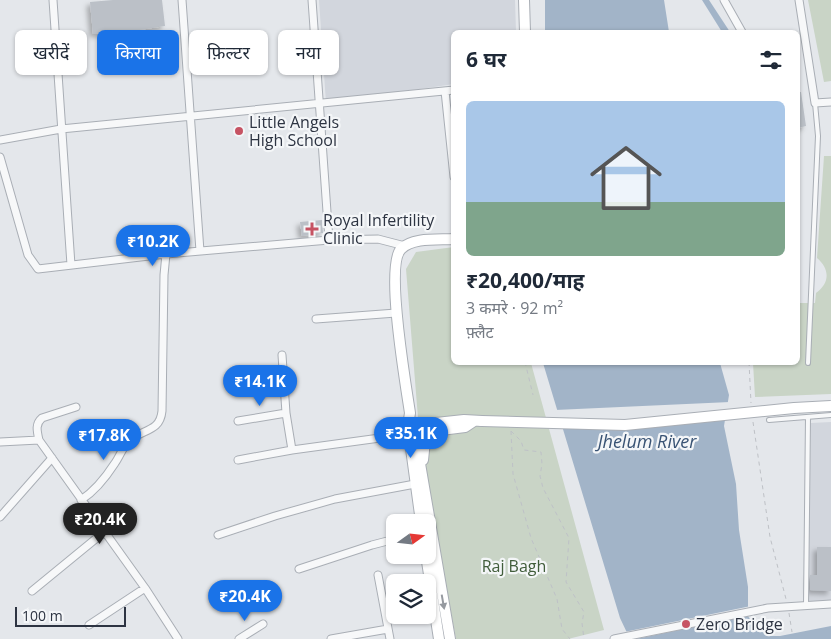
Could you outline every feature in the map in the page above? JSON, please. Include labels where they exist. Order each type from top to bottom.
[{"type":"main road","points":[[524,0],[525,30]]},
{"type":"main road","points":[[420,514],[415,484],[411,430],[414,420],[410,413],[396,313],[396,259],[400,250],[412,242],[451,239]]},
{"type":"main road","points":[[411,430],[464,420],[626,425],[831,406]]},
{"type":"main road","points":[[411,430],[436,431],[465,427],[478,421]]},
{"type":"main road","points":[[411,430],[427,505],[450,639]]},
{"type":"main road","points":[[427,505],[428,496],[423,450],[427,439],[436,431]]},
{"type":"main road","points":[[428,564],[440,639]]},
{"type":"street","points":[[53,0],[71,265]]},
{"type":"street","points":[[182,0],[200,251]]},
{"type":"street","points":[[312,0],[329,240]]},
{"type":"street","points":[[724,0],[741,30]]},
{"type":"street","points":[[799,0],[815,103],[831,102]]},
{"type":"street","points":[[0,140],[62,129],[451,90]]},
{"type":"street","points":[[445,91],[451,148]]},
{"type":"street","points":[[0,157],[2,173],[30,260],[38,269],[166,254],[329,240],[378,239],[404,246]]},
{"type":"street","points":[[81,500],[101,482],[128,442],[141,433],[156,427],[160,422],[162,411],[166,254]]},
{"type":"street","points":[[316,319],[396,313]]},
{"type":"street","points":[[282,355],[286,413],[292,450]]},
{"type":"street","points":[[76,407],[39,420],[37,424],[39,440],[145,588],[178,639]]},
{"type":"street","points":[[238,421],[286,413]]},
{"type":"street","points":[[238,460],[411,430]]},
{"type":"street","points":[[0,442],[39,440]]},
{"type":"street","points":[[0,517],[52,458]]},
{"type":"street","points":[[218,536],[275,516],[335,499],[415,484]]},
{"type":"street","points":[[32,591],[104,532]]},
{"type":"street","points":[[299,570],[386,541]]},
{"type":"street","points":[[378,575],[390,639]]},
{"type":"street","points":[[89,625],[145,588]]},
{"type":"street","points":[[614,639],[768,608],[831,604]]},
{"type":"street","points":[[239,639],[263,624]]},
{"type":"street","points":[[331,639],[388,629]]},
{"type":"lane","points":[[808,362],[818,136],[815,103]]},
{"type":"lane","points":[[770,420],[831,415]]},
{"type":"lane","points":[[806,606],[808,417]]},
{"type":"path","points":[[526,365],[533,395]]},
{"type":"path","points":[[749,365],[752,408]]},
{"type":"path","points":[[752,416],[770,537],[788,608],[792,632]]},
{"type":"path","points":[[570,639],[562,629],[557,599],[531,538],[518,492],[513,474],[511,430],[521,442],[524,450],[541,452],[540,476],[543,488],[569,538],[566,582],[584,612],[582,623],[584,639]]},
{"type":"shaded area","points":[[319,0],[515,0],[516,30],[451,30],[451,84],[326,103],[324,75],[339,75],[339,30],[321,30]]},
{"type":"shaded area","points":[[831,422],[831,600],[807,602],[811,423]]},
{"type":"green space","points":[[808,0],[831,0],[831,81],[824,82]]},
{"type":"green space","points":[[824,156],[831,156],[831,394],[755,397],[753,365],[800,365],[800,303],[815,303],[816,293],[824,285],[827,276],[824,267],[817,258]]},
{"type":"green space","name":"Raj Bagh","points":[[451,247],[451,365],[532,365],[604,630],[568,639],[456,639],[436,534],[436,514],[432,514],[421,455],[406,269],[416,252]]},
{"type":"water","points":[[545,0],[664,0],[669,30],[545,30]]},
{"type":"water","points":[[702,0],[709,0],[729,30],[721,30]]},
{"type":"water","name":"Jhelum River","points":[[544,365],[721,365],[729,395],[724,426],[736,484],[739,530],[748,587],[748,616],[754,625],[768,636],[780,636],[831,626],[831,639],[630,639],[620,618]]},
{"type":"pier","points":[[730,402],[727,418],[559,425],[555,410]]},
{"type":"pier","name":"Zero Bridge","points":[[751,606],[751,615],[636,639],[627,639],[624,632]]},
{"type":"building","points":[[162,0],[165,26],[139,30],[97,30],[97,34],[93,34],[90,2]]},
{"type":"building","points":[[800,92],[801,92],[806,126],[800,128]]},
{"type":"building","points":[[322,220],[323,233],[302,236],[300,222]]},
{"type":"building","points":[[817,547],[831,547],[831,591],[810,590],[810,575],[817,575]]},
{"type":"place","name":"Little Angels High School","points":[[239,131]]},
{"type":"place","name":"Royal Infertility Clinic","points":[[312,229]]},
{"type":"place","name":"Zero Bridge","points":[[686,624]]}]
